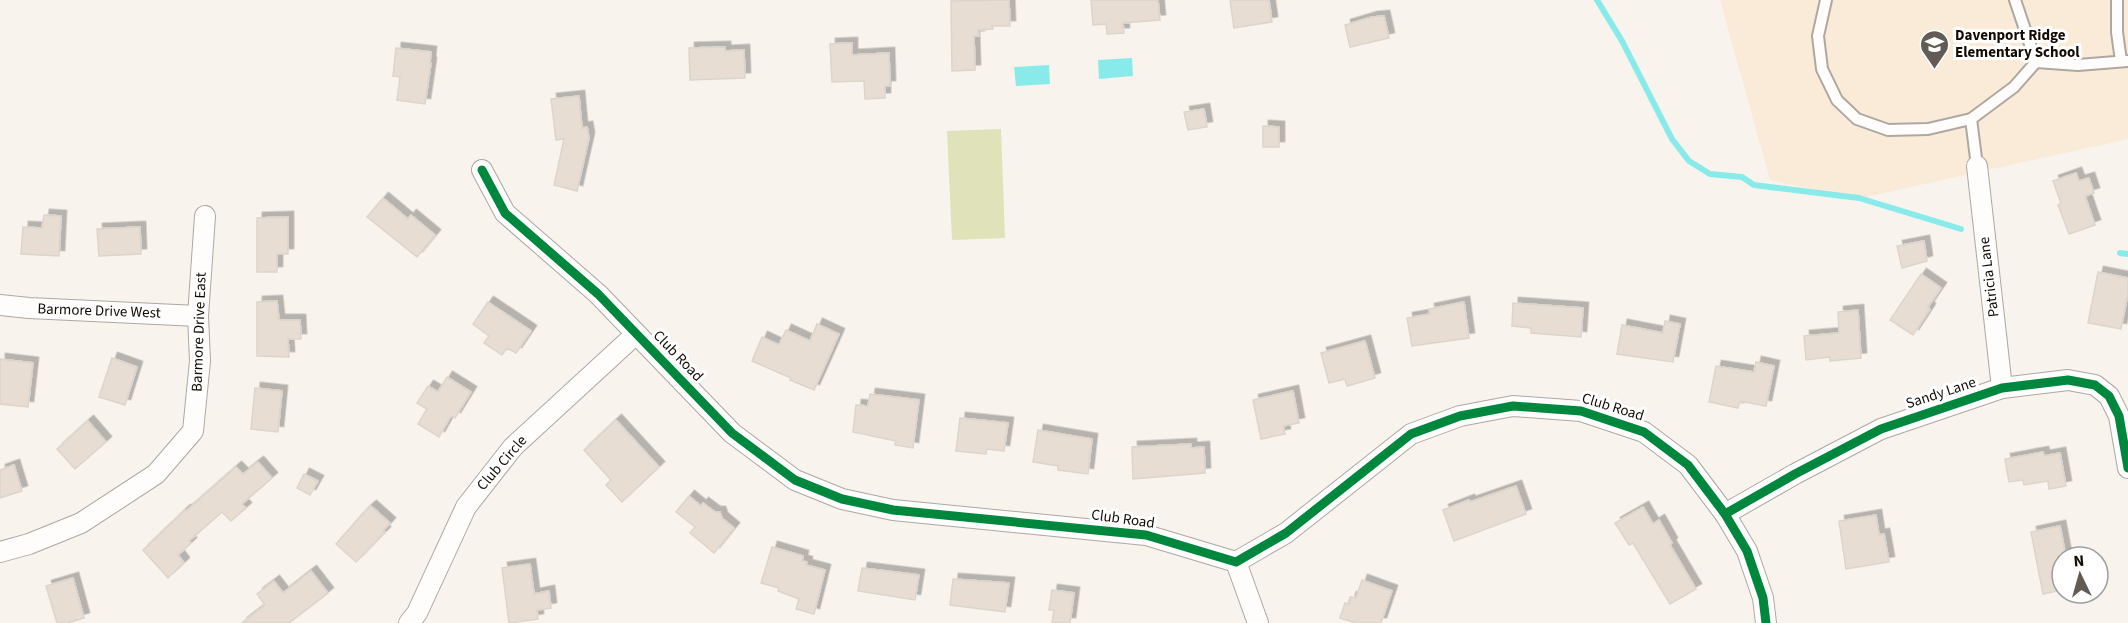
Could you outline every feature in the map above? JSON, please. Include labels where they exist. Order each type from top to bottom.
[{"type":"street","name":"Patricia Lane","points":[[1977,166],[2002,388]]},
{"type":"street","name":"Club Road","points":[[482,170],[505,213],[598,294],[732,433],[795,480],[842,499],[893,510],[1146,536],[1236,562],[1286,533],[1411,434],[1460,416],[1513,406],[1581,411],[1644,432],[1688,465],[1725,514],[1747,551],[1763,598],[1766,623]]},
{"type":"street","name":"Barmore Drive East","points":[[0,552],[29,544],[81,523],[156,474],[193,431],[200,361],[198,316],[205,216]]},
{"type":"street","name":"Barmore Drive West","points":[[0,305],[28,309],[198,316]]},
{"type":"street","name":"Club Circle","points":[[409,623],[417,613],[466,507],[479,489],[513,447],[636,334]]},
{"type":"street","name":"Sandy Lane","points":[[1725,514],[1881,429],[2002,388],[2068,380],[2095,385],[2109,396],[2119,416],[2128,468]]},
{"type":"street","points":[[1236,562],[1258,623]]},
{"type":"lane","points":[[1826,0],[1818,36],[1822,69],[1837,100],[1857,119],[1888,130],[1928,129],[1971,119],[2014,87],[2036,62]]},
{"type":"lane","points":[[2015,0],[2036,62]]},
{"type":"lane","points":[[2036,62],[2078,65],[2124,61],[2117,32],[2123,14],[2117,0]]},
{"type":"lane","points":[[1971,119],[1977,166]]},
{"type":"shaded area","name":"Davenport Ridge Elementary School","points":[[1720,0],[2128,0],[2128,139],[1857,199],[1770,180]]},
{"type":"green space","points":[[1001,129],[1005,238],[952,240],[947,131]]},
{"type":"water","points":[[1132,58],[1133,76],[1099,79],[1098,60]]},
{"type":"water","points":[[1049,65],[1050,84],[1016,86],[1014,67]]},
{"type":"building","points":[[1009,0],[1010,26],[992,26],[993,29],[978,30],[979,36],[974,36],[975,70],[952,71],[951,1]]},
{"type":"building","points":[[1091,0],[1158,0],[1160,20],[1123,23],[1124,33],[1107,34],[1106,24],[1093,25]]},
{"type":"building","points":[[1230,0],[1269,0],[1272,22],[1234,28]]},
{"type":"building","points":[[1384,16],[1389,38],[1350,47],[1345,25]]},
{"type":"building","points":[[852,43],[852,55],[889,53],[890,86],[885,86],[885,98],[865,99],[864,81],[832,82],[830,44]]},
{"type":"building","points":[[725,47],[725,51],[744,50],[745,78],[690,80],[689,48]]},
{"type":"building","points":[[396,48],[431,52],[425,104],[397,100],[400,77],[393,76]]},
{"type":"building","points":[[579,96],[582,128],[587,127],[589,138],[577,191],[554,185],[564,139],[556,140],[551,99]]},
{"type":"building","points":[[1204,109],[1207,127],[1188,130],[1184,112]]},
{"type":"building","points":[[1263,126],[1279,127],[1279,147],[1263,147]]},
{"type":"building","points":[[2076,173],[2079,181],[2089,178],[2094,193],[2085,196],[2095,225],[2069,234],[2058,205],[2061,203],[2053,181]]},
{"type":"building","points":[[383,198],[408,219],[411,215],[435,235],[417,257],[367,217]]},
{"type":"building","points":[[44,215],[61,216],[59,256],[21,254],[23,227],[42,228]]},
{"type":"building","points":[[288,217],[288,254],[277,254],[277,272],[257,272],[257,218]]},
{"type":"building","points":[[140,227],[141,254],[99,256],[97,229]]},
{"type":"building","points":[[1924,241],[1927,261],[1902,268],[1897,246]]},
{"type":"building","points":[[2098,272],[2128,278],[2128,293],[2121,329],[2088,323]]},
{"type":"building","points":[[1921,274],[1941,288],[1913,335],[1890,320]]},
{"type":"building","points":[[277,301],[279,320],[300,320],[301,339],[288,339],[289,357],[257,356],[257,302]]},
{"type":"building","points":[[488,302],[531,331],[516,353],[507,348],[502,355],[484,343],[489,336],[473,324]]},
{"type":"building","points":[[1464,302],[1469,338],[1412,346],[1407,318],[1430,314],[1429,309]]},
{"type":"building","points":[[1513,303],[1583,308],[1581,337],[1531,333],[1531,328],[1512,326]]},
{"type":"building","points":[[1858,310],[1861,358],[1830,361],[1830,357],[1806,360],[1804,336],[1839,333],[1838,312]]},
{"type":"building","points":[[1665,321],[1680,324],[1673,362],[1617,354],[1622,325],[1663,333]]},
{"type":"building","points":[[817,324],[839,334],[814,390],[752,361],[762,337],[779,345],[786,330],[810,341]]},
{"type":"building","points":[[1365,341],[1375,378],[1347,386],[1345,379],[1329,383],[1321,353]]},
{"type":"building","points":[[112,358],[137,367],[125,405],[99,397]]},
{"type":"building","points":[[0,359],[33,363],[28,407],[0,404]]},
{"type":"building","points":[[1756,362],[1774,366],[1766,406],[1740,401],[1738,408],[1709,402],[1716,366],[1754,372]]},
{"type":"building","points":[[447,377],[471,392],[455,418],[451,416],[439,437],[418,424],[427,409],[417,403],[428,386],[438,392]]},
{"type":"building","points":[[255,388],[282,391],[278,432],[251,429]]},
{"type":"building","points":[[1293,391],[1299,423],[1283,426],[1285,434],[1261,439],[1253,400]]},
{"type":"building","points":[[870,394],[919,400],[913,448],[895,445],[896,441],[853,432],[856,405],[868,406]]},
{"type":"building","points":[[960,418],[1008,423],[1004,451],[987,449],[986,454],[956,451]]},
{"type":"building","points":[[616,420],[659,467],[622,502],[606,485],[611,480],[584,450]]},
{"type":"building","points":[[88,421],[106,442],[75,469],[57,449]]},
{"type":"building","points":[[1038,430],[1092,439],[1088,474],[1058,470],[1058,466],[1033,462]]},
{"type":"building","points":[[1191,444],[1191,448],[1204,447],[1205,473],[1133,479],[1132,447]]},
{"type":"building","points":[[2043,452],[2044,456],[2060,453],[2066,486],[2049,489],[2048,481],[2024,485],[2023,480],[2009,482],[2005,459]]},
{"type":"building","points":[[258,462],[272,478],[242,504],[246,508],[231,521],[222,512],[189,541],[191,543],[178,555],[184,563],[168,578],[143,550],[185,510],[236,467],[243,474]]},
{"type":"building","points":[[14,465],[22,491],[0,498],[0,470]]},
{"type":"building","points":[[304,474],[318,481],[310,495],[297,488]]},
{"type":"building","points":[[1516,486],[1526,514],[1454,541],[1443,510]]},
{"type":"building","points":[[689,496],[701,506],[703,503],[715,512],[720,512],[722,518],[734,528],[714,553],[690,533],[695,527],[676,512]]},
{"type":"building","points":[[371,506],[390,523],[383,531],[385,532],[356,562],[336,544]]},
{"type":"building","points":[[1643,507],[1653,524],[1659,520],[1672,543],[1670,545],[1696,589],[1670,604],[1633,543],[1629,545],[1615,523]]},
{"type":"building","points":[[1876,515],[1879,535],[1884,534],[1889,562],[1846,569],[1839,521]]},
{"type":"building","points":[[2060,526],[2064,545],[2050,545],[2050,593],[2043,594],[2031,532]]},
{"type":"building","points":[[772,547],[803,556],[802,561],[807,562],[806,565],[825,570],[814,614],[796,609],[799,599],[778,591],[779,588],[761,583]]},
{"type":"building","points":[[530,564],[534,594],[549,591],[551,608],[537,610],[538,619],[509,623],[502,568]]},
{"type":"building","points":[[862,568],[919,575],[915,600],[858,591]]},
{"type":"building","points":[[311,571],[328,593],[289,623],[242,623],[265,605],[257,594],[274,581],[283,593]]},
{"type":"building","points":[[73,578],[84,618],[67,623],[57,623],[46,586]]},
{"type":"building","points":[[953,579],[1009,583],[1005,612],[950,605]]},
{"type":"building","points":[[1362,580],[1392,591],[1381,623],[1356,623],[1340,618],[1345,603],[1349,604],[1351,597],[1356,598]]},
{"type":"building","points":[[1052,590],[1074,593],[1070,623],[1052,623],[1054,610],[1049,610]]},
{"type":"waterway","points":[[1597,0],[1622,41],[1672,139],[1689,161],[1710,174],[1742,177],[1754,185],[1859,198],[1961,229]]},
{"type":"waterway","points":[[2120,253],[2128,254]]},
{"type":"cycle path","points":[[482,170],[505,213],[598,294],[732,433],[795,480],[842,499],[893,510],[1146,535],[1236,562],[1286,533],[1411,434],[1460,416],[1513,406],[1581,411],[1644,432],[1688,465],[1725,514],[1747,551],[1763,598],[1766,623]]},
{"type":"cycle path","points":[[1725,514],[1881,429],[2002,388],[2068,380],[2095,385],[2109,396],[2119,416],[2128,468]]},
{"type":"place","name":"Davenport Ridge Elementary School","points":[[1934,70]]}]
